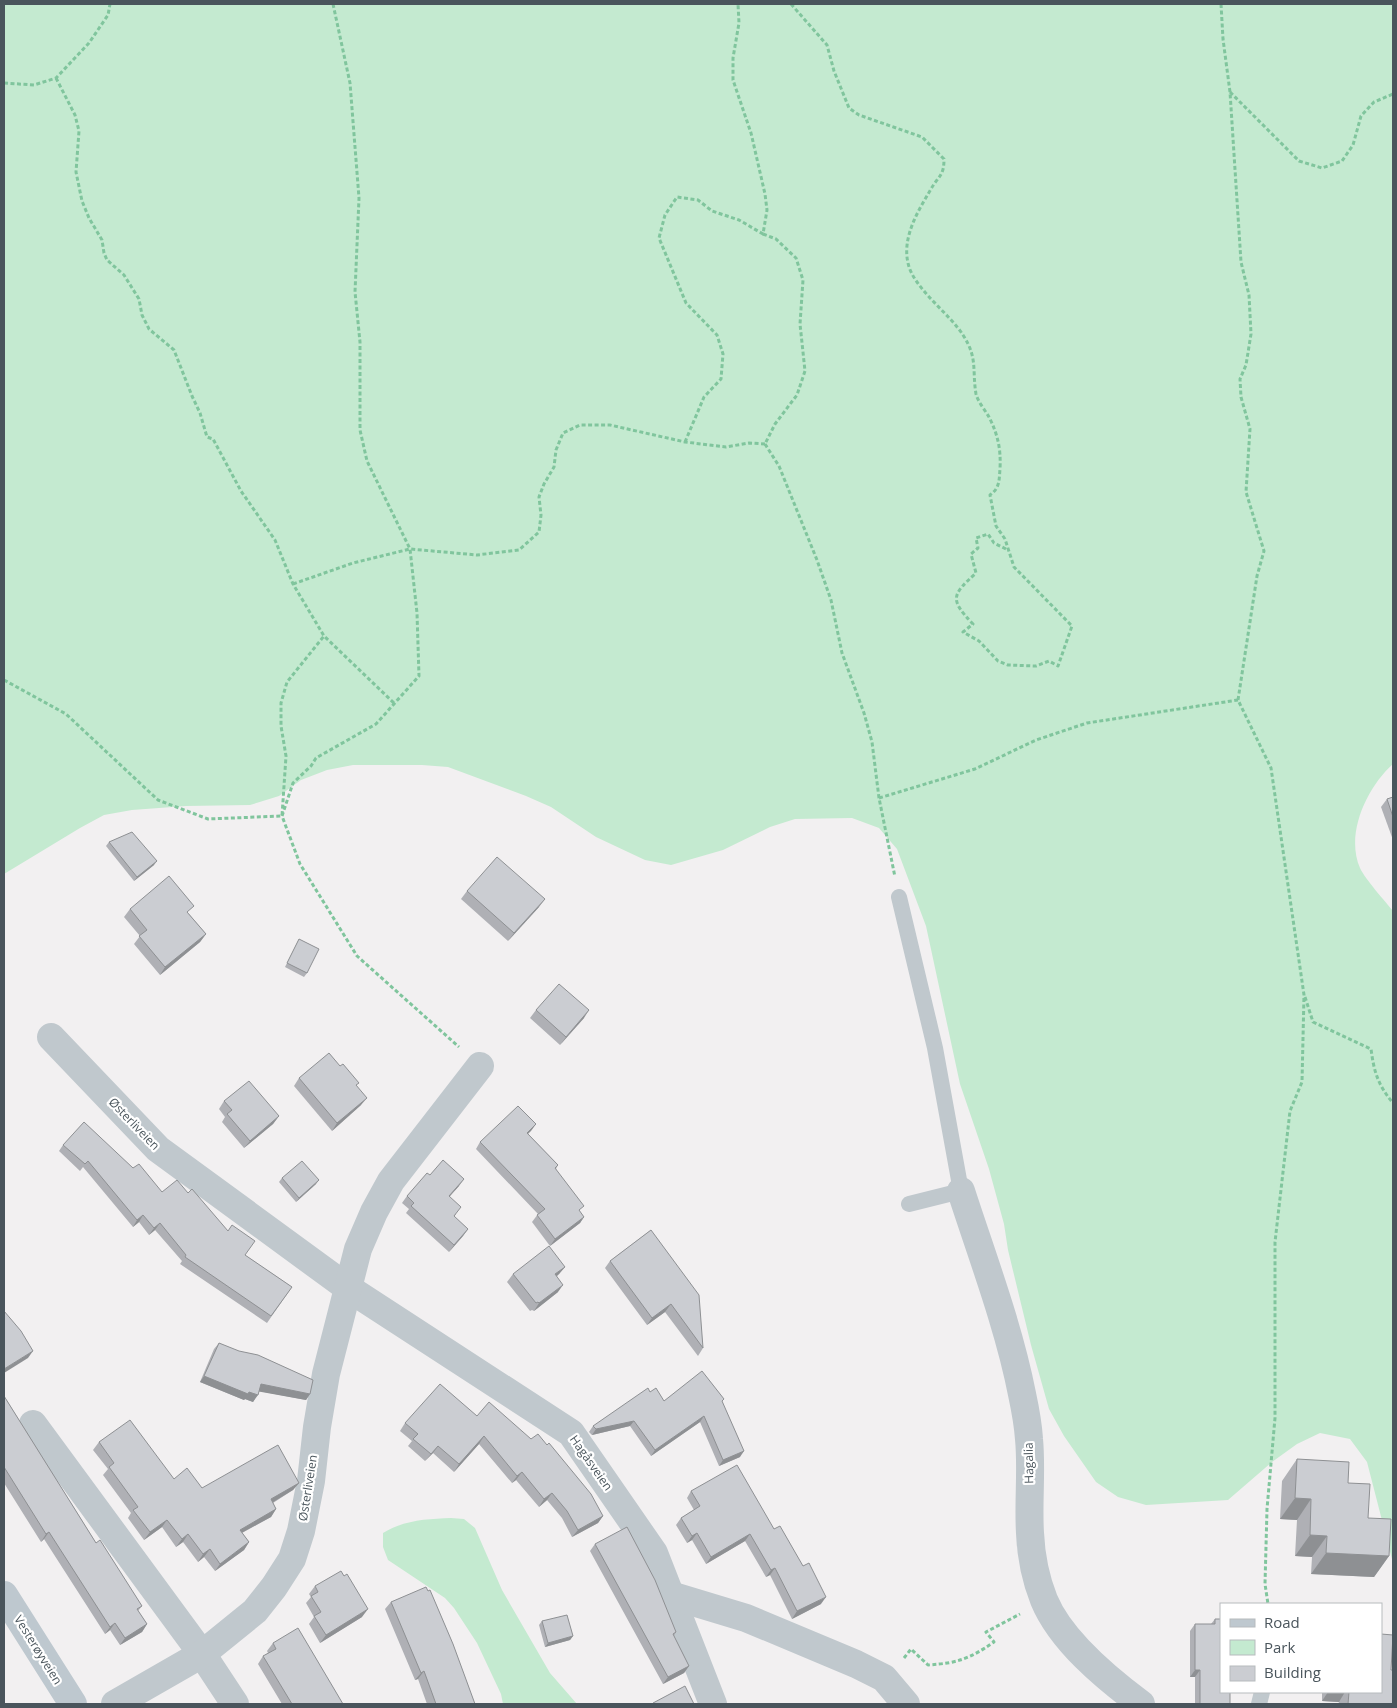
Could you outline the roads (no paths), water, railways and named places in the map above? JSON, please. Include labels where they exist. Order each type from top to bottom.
[{"type":"main road","name":"Vesterøyveien","points":[[4,1595],[72,1704]]},
{"type":"street","name":"Østerliveien","points":[[51,1038],[158,1149],[348,1288]]},
{"type":"street","name":"Østerliveien","points":[[116,1704],[202,1654],[255,1611],[274,1587],[292,1559],[301,1531],[311,1481],[317,1427],[326,1374],[358,1249],[374,1212],[391,1181],[480,1066]]},
{"type":"street","name":"Hagalia","points":[[961,1191],[1004,1326],[1022,1392],[1029,1439],[1030,1534],[1034,1562],[1044,1600],[1070,1640],[1092,1664],[1141,1704]]},
{"type":"street","name":"Hagåsveien","points":[[348,1288],[571,1433],[654,1553],[713,1704]]},
{"type":"street","points":[[33,1424],[202,1654],[235,1704]]},
{"type":"street","points":[[670,1595],[746,1618],[856,1664],[884,1678],[906,1704]]},
{"type":"lane","points":[[899,897],[935,1048],[961,1191],[909,1204]]}]
